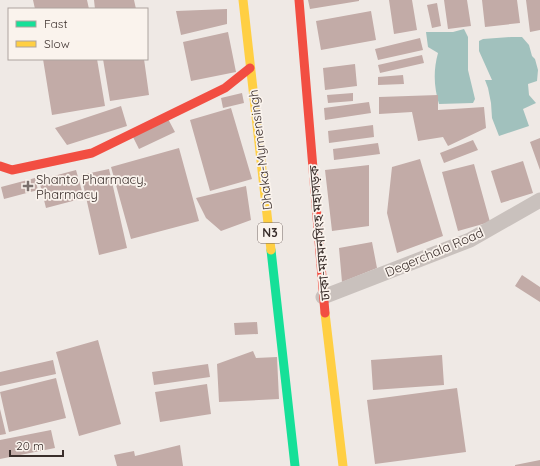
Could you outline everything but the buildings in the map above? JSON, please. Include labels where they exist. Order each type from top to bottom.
[{"type":"main road","name":"Dhaka-Mymensingh","points":[[243,0],[295,466]]},
{"type":"main road","name":"ঢাকা-ময়মনসিংহ মহাসড়ক","points":[[299,0],[324,297],[343,466]]},
{"type":"main road","points":[[0,166],[12,170],[92,153],[225,88],[250,68]]},
{"type":"street","name":"Degerchala Road","points":[[324,297],[470,240],[540,200]]},
{"type":"water","points":[[464,29],[468,37],[468,70],[475,99],[473,103],[439,104],[435,79],[435,66],[438,53],[428,47],[426,32],[453,32]]},
{"type":"water","points":[[522,37],[529,45],[532,56],[535,59],[538,70],[537,81],[528,84],[529,95],[536,103],[523,109],[529,126],[499,136],[492,118],[491,103],[485,80],[492,80],[479,51],[479,41],[483,39]]},
{"type":"traffic: fast","points":[[271,250],[295,466]]},
{"type":"traffic: slow","points":[[243,0],[271,250]]},
{"type":"traffic: slow","points":[[325,313],[343,466]]},
{"type":"traffic: jam","points":[[299,0],[325,313]]},
{"type":"traffic: jam","points":[[0,166],[12,170],[92,153],[225,88],[250,68]]},
{"type":"place","name":"Shanto Pharmacy, Pharmacy","points":[[28,186]]}]
